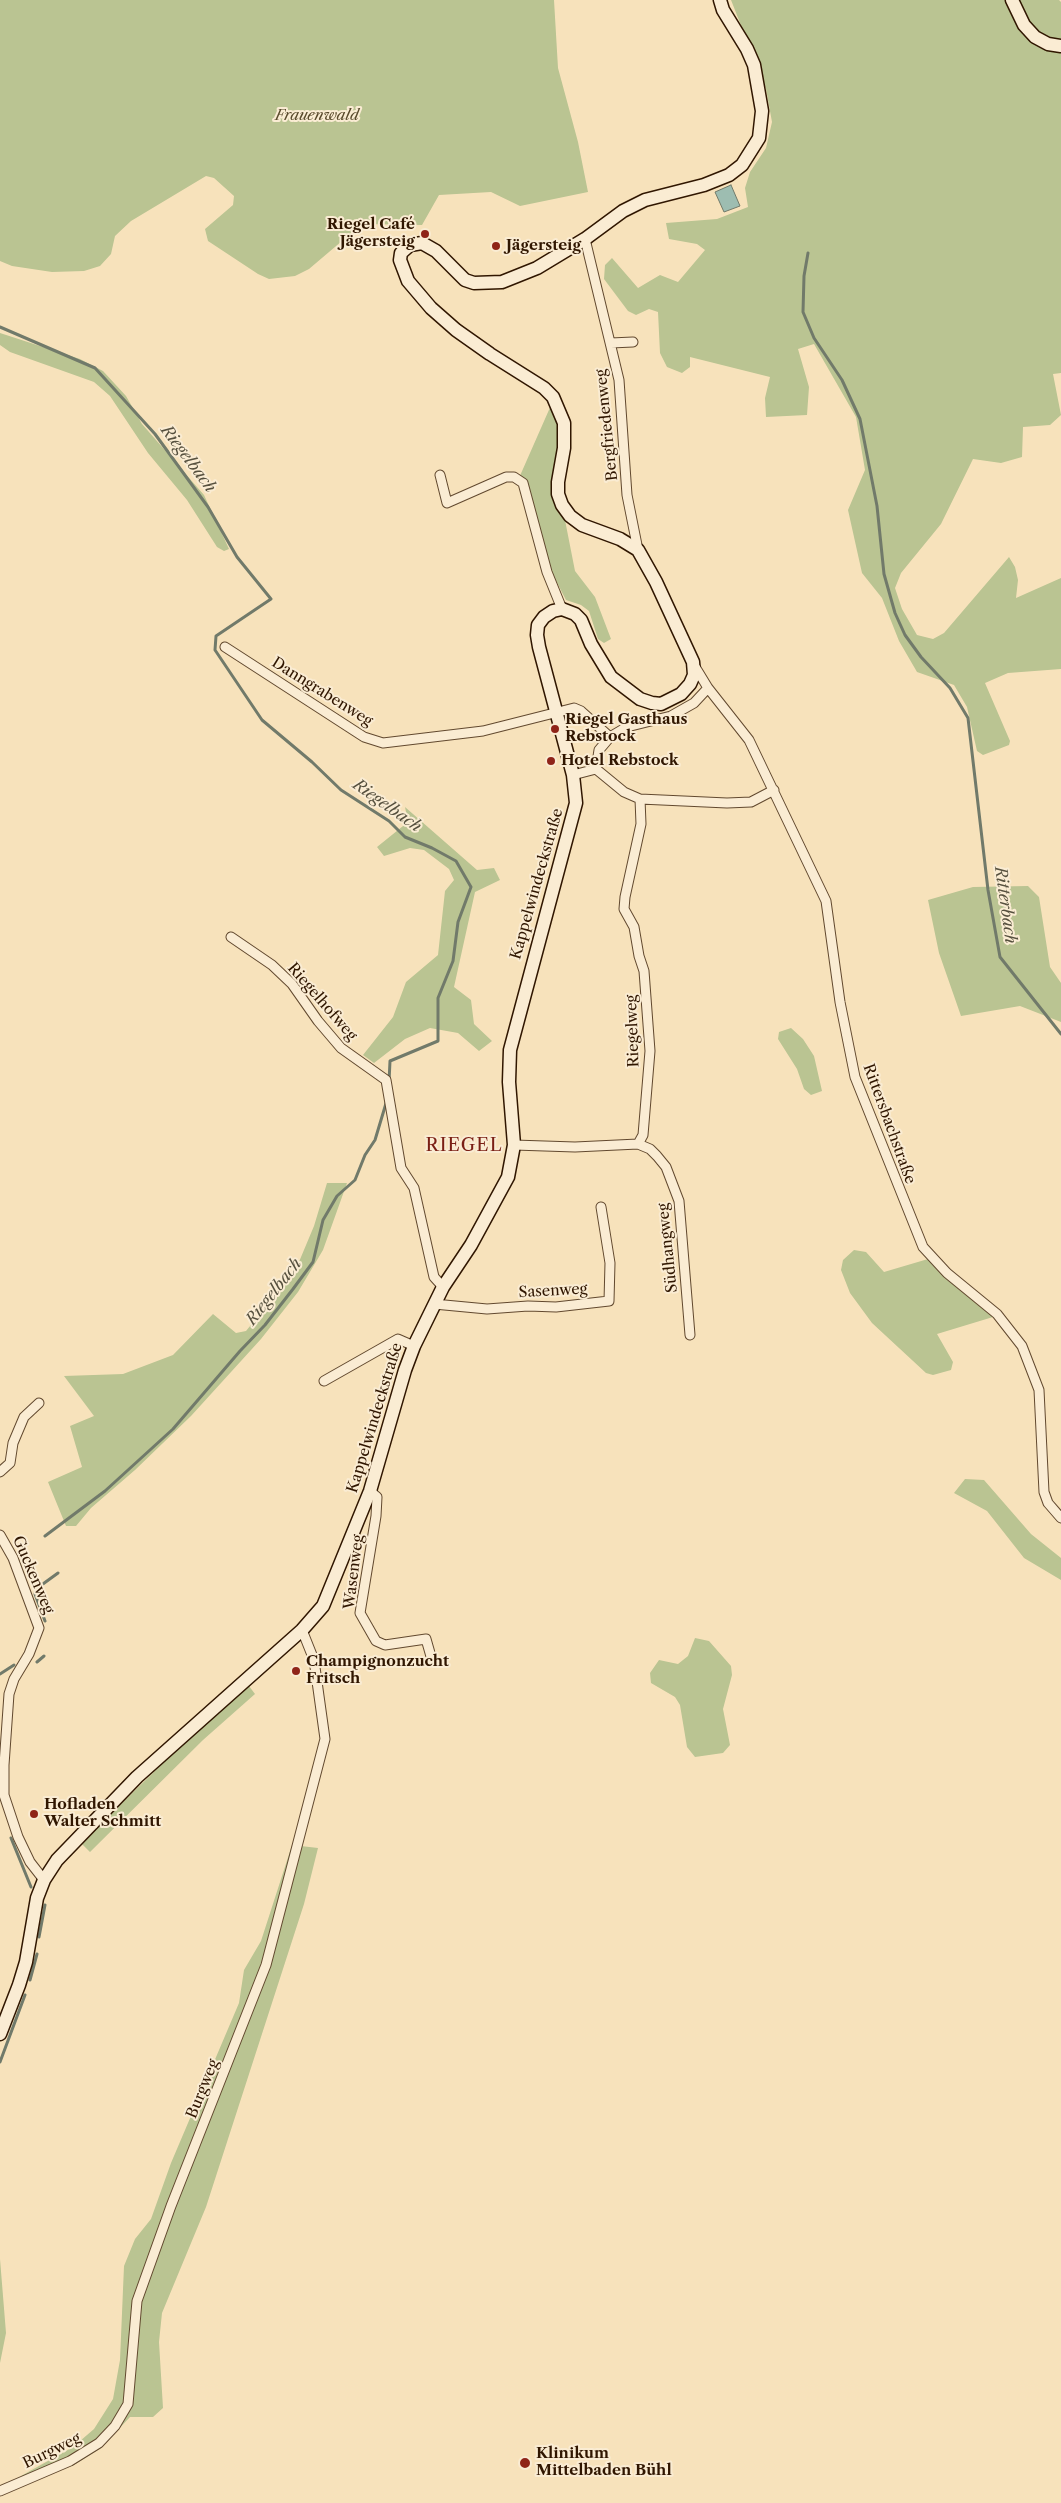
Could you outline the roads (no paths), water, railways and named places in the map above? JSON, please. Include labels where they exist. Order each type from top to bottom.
[{"type":"street","points":[[440,475],[447,503],[506,477],[514,477],[524,483],[547,572],[562,609],[569,610],[581,620],[591,644],[611,677],[640,698],[661,704],[681,694],[690,684],[694,675],[693,662],[656,582],[638,550],[620,539],[582,525],[570,516],[562,505],[558,494],[565,435],[560,409],[553,397],[544,388],[476,344],[431,308],[408,282],[400,260],[401,253],[406,248],[422,243],[436,251],[465,280],[474,283],[492,283],[524,274],[584,239],[623,211],[645,200],[704,185],[729,174],[742,165],[759,138],[762,124],[758,84],[748,49],[734,30],[720,0]]},
{"type":"street","points":[[1012,0],[1024,25],[1035,37],[1048,44],[1061,46]]},
{"type":"street","name":"Bergfriedenweg","points":[[584,239],[594,286],[611,343],[619,380],[627,495],[638,550]]},
{"type":"street","points":[[611,343],[633,342]]},
{"type":"street","name":"Kappelwindeckstraße","points":[[0,2034],[20,1985],[30,1943],[33,1912],[44,1880],[57,1860],[104,1808],[220,1701],[302,1630],[323,1606],[332,1589],[370,1491],[405,1370],[414,1346],[443,1287],[471,1245],[508,1177],[514,1145],[508,1082],[510,1050],[529,973],[574,816],[576,792],[573,775],[536,635],[538,625],[544,617],[562,609]]},
{"type":"street","name":"Danngrabenweg","points":[[225,647],[364,737],[383,743],[483,731],[574,708],[581,711],[610,737]]},
{"type":"street","name":"Rittersbachstraße","points":[[693,662],[708,688],[749,740],[826,901],[840,1002],[855,1076],[912,1225],[923,1248],[947,1273],[997,1314],[1022,1346],[1040,1390],[1044,1492],[1048,1502],[1061,1518]]},
{"type":"street","points":[[596,769],[598,750],[610,737],[627,727],[671,716],[694,703],[708,688]]},
{"type":"street","points":[[573,775],[596,769]]},
{"type":"street","points":[[596,769],[624,792],[640,798],[727,803],[751,802],[774,790]]},
{"type":"street","name":"Riegelweg","points":[[638,1144],[643,1135],[650,1052],[644,972],[634,927],[624,909],[641,824],[640,798]]},
{"type":"street","name":"Riegelhofweg","points":[[231,937],[272,966],[292,984],[318,1022],[341,1048],[386,1080],[401,1168],[414,1188],[434,1277],[443,1287]]},
{"type":"street","points":[[514,1145],[574,1147],[638,1144]]},
{"type":"street","name":"Südhangweg","points":[[638,1144],[650,1149],[666,1168],[679,1201],[690,1335]]},
{"type":"street","name":"Sasenweg","points":[[434,1304],[487,1309],[528,1306],[556,1308],[609,1300],[610,1263],[601,1207]]},
{"type":"street","points":[[324,1380],[398,1339],[414,1346]]},
{"type":"street","points":[[0,1472],[10,1463],[13,1443],[24,1417],[39,1403]]},
{"type":"street","name":"Wasenweg","points":[[370,1491],[377,1497],[376,1516],[360,1613],[376,1641],[385,1645],[426,1639],[432,1660]]},
{"type":"street","name":"Guckenweg","points":[[0,1534],[12,1558],[39,1628],[29,1654],[14,1678],[10,1694],[4,1765],[4,1795],[18,1837],[30,1862],[44,1880]]},
{"type":"street","name":"Burgweg","points":[[0,2491],[70,2461],[99,2443],[115,2426],[128,2404],[137,2301],[171,2206],[266,1965],[326,1739],[314,1660],[302,1630]]},
{"type":"waterway","name":"Ritterbach","points":[[808,253],[804,276],[803,312],[814,338],[842,380],[860,419],[877,506],[884,574],[895,613],[905,635],[921,657],[950,688],[968,718],[988,890],[1000,957],[1061,1034]]},
{"type":"waterway","name":"Riegelbach","points":[[0,327],[95,368],[155,434],[208,507],[237,557],[271,599],[216,636],[215,650],[262,720],[312,762],[341,790],[389,821],[405,837],[432,848],[456,861],[471,887],[458,922],[453,961],[438,998],[438,1041],[390,1061],[389,1082]]},
{"type":"waterway","name":"Riegelbach","points":[[45,1536],[105,1491],[173,1429],[265,1325],[313,1262],[323,1220],[337,1196],[355,1180],[365,1155],[375,1140],[387,1100]]},
{"type":"waterway","points":[[45,1621],[35,1594],[36,1589],[58,1573]]},
{"type":"waterway","points":[[37,1662],[44,1656]]},
{"type":"waterway","points":[[0,1674],[14,1665]]},
{"type":"waterway","points":[[11,1838],[31,1887]]},
{"type":"waterway","points":[[39,1937],[45,1905]]},
{"type":"waterway","points":[[30,1980],[37,1954]]},
{"type":"waterway","points":[[0,2062],[25,1995]]},
{"type":"place","name":"Riegel Café Jägersteig","points":[[425,234]]},
{"type":"place","name":"Jägersteig","points":[[496,246]]},
{"type":"place","name":"Riegel Gasthaus Rebstock","points":[[555,729]]},
{"type":"place","name":"Hotel Rebstock","points":[[551,761]]},
{"type":"place","name":"Champignonzucht Fritsch","points":[[296,1671]]},
{"type":"place","name":"Hofladen Walter Schmitt","points":[[34,1814]]},
{"type":"place","name":"Klinikum Mittelbaden Bühl","points":[[525,2463]]},
{"type":"district","name":"RIEGEL","points":[[464,1146]]},
{"type":"park label","name":"Frauenwald","points":[[317,116]]}]
